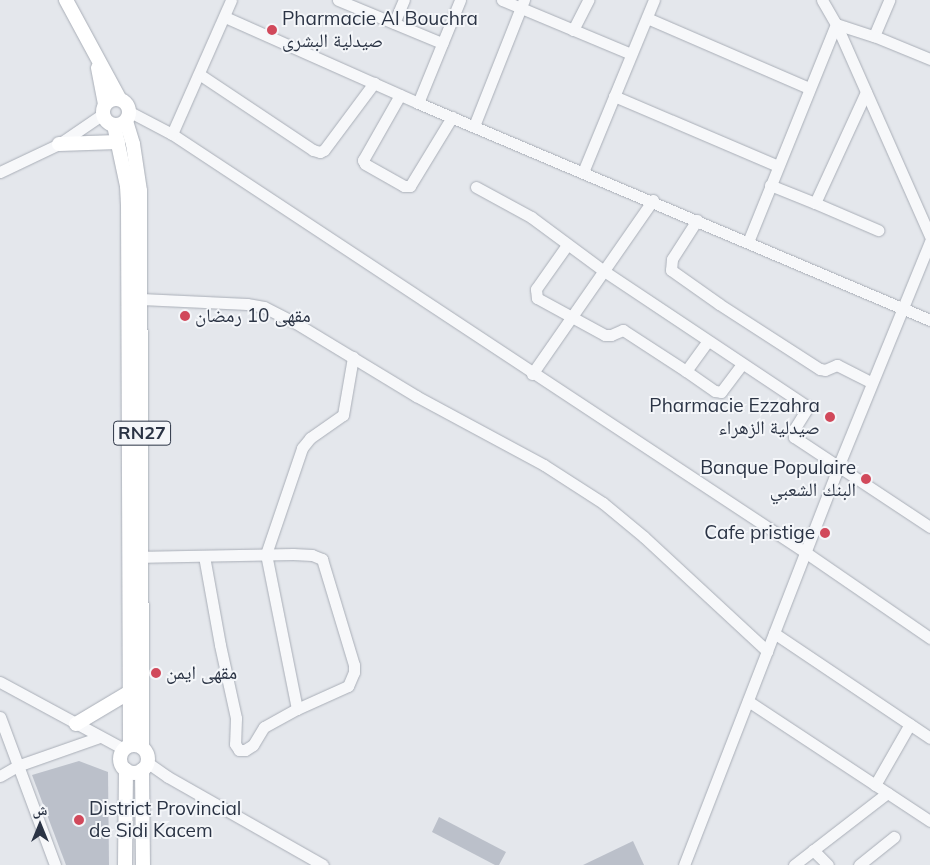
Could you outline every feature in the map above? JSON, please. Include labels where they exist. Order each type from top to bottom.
[{"type":"main road","name":"RN27","points":[[66,0],[119,98],[127,103],[118,142],[127,186],[136,300]]},
{"type":"main road","name":"RN27","points":[[97,57],[106,121],[123,119]]},
{"type":"main road","points":[[104,108],[110,100],[119,98]]},
{"type":"main road","name":"RN27","points":[[123,119],[133,144],[140,191],[136,300],[132,747],[120,758],[126,770],[125,865]]},
{"type":"main road","points":[[59,144],[118,142]]},
{"type":"main road","name":"RN27","points":[[132,747],[128,693],[135,557]]},
{"type":"main road","points":[[76,724],[128,693]]},
{"type":"main road","name":"RN27","points":[[132,747],[147,754],[145,767],[143,865]]},
{"type":"main road","points":[[126,770],[134,773],[145,767]]},
{"type":"street","points":[[172,134],[231,0]]},
{"type":"street","points":[[338,0],[442,43]]},
{"type":"street","points":[[394,23],[404,0]]},
{"type":"street","points":[[418,102],[460,0]]},
{"type":"street","points":[[502,0],[523,4],[573,30],[631,54]]},
{"type":"street","points":[[573,30],[588,0]]},
{"type":"street","points":[[582,172],[654,0]]},
{"type":"street","points":[[822,0],[836,24],[930,236]]},
{"type":"street","points":[[874,36],[888,0]]},
{"type":"street","points":[[474,126],[523,4]]},
{"type":"street","points":[[225,17],[400,95],[653,200],[930,320]]},
{"type":"street","points":[[647,18],[809,88]]},
{"type":"street","points":[[836,24],[874,36],[930,59]]},
{"type":"street","points":[[748,242],[836,24]]},
{"type":"street","points":[[199,74],[318,152],[324,150],[374,83]]},
{"type":"street","points":[[815,203],[866,92]]},
{"type":"street","points":[[400,95],[363,160],[365,164],[404,186],[410,186],[452,117]]},
{"type":"street","points":[[614,96],[778,166]]},
{"type":"street","points":[[0,172],[59,144],[104,108]]},
{"type":"street","points":[[123,119],[172,134],[532,374],[805,552],[930,638]]},
{"type":"street","points":[[770,185],[878,230]]},
{"type":"street","points":[[476,187],[510,204],[604,271],[808,408],[794,429],[794,437],[930,527]]},
{"type":"street","points":[[532,374],[653,200]]},
{"type":"street","points":[[697,220],[672,259],[671,270],[719,304],[820,369],[825,370],[837,365],[872,383]]},
{"type":"street","points":[[684,865],[838,467],[901,308],[930,241]]},
{"type":"street","points":[[567,245],[535,293],[537,298],[608,336],[623,330],[715,390],[721,392],[742,364]]},
{"type":"street","points":[[136,300],[230,302],[264,307],[294,322],[416,396],[544,465],[603,503],[644,538],[766,651]]},
{"type":"street","points":[[686,371],[708,341]]},
{"type":"street","points":[[297,709],[266,554],[302,448],[310,438],[343,415],[353,357]]},
{"type":"street","points":[[135,557],[266,554],[312,555],[322,559],[354,665],[352,679],[348,686],[297,709],[264,727],[252,747],[242,750],[236,747],[236,718],[220,645],[204,556]]},
{"type":"street","points":[[774,633],[930,738]]},
{"type":"street","points":[[0,682],[100,736],[132,747]]},
{"type":"street","points":[[748,701],[930,821]]},
{"type":"street","points":[[0,717],[55,865]]},
{"type":"street","points":[[875,785],[910,724]]},
{"type":"street","points":[[0,776],[17,766],[100,736]]},
{"type":"street","points":[[145,767],[168,777],[323,865]]},
{"type":"street","points":[[794,865],[887,793]]},
{"type":"street","points":[[859,865],[894,837]]},
{"type":"street","points":[[813,850],[828,865]]},
{"type":"building","name":"District Provincial de Sidi Kacem","points":[[79,761],[108,772],[109,865],[66,865],[32,775]]},
{"type":"building","points":[[439,817],[506,852],[499,865],[495,865],[432,832]]},
{"type":"building","points":[[633,841],[644,865],[583,865]]},
{"type":"place","name":"Pharmacie Al Bouchra صيدلية البشرى","points":[[272,30]]},
{"type":"place","name":"مقهى 10 رمضان","points":[[185,316]]},
{"type":"place","name":"Pharmacie Ezzahra صيدلية الزهراء","points":[[830,417]]},
{"type":"place","name":"Banque Populaire البنك الشعبي","points":[[866,479]]},
{"type":"place","name":"Cafe pristige","points":[[825,533]]},
{"type":"place","name":"مقهى ايمن","points":[[156,673]]},
{"type":"place","name":"District Provincial de Sidi Kacem","points":[[79,820]]}]
